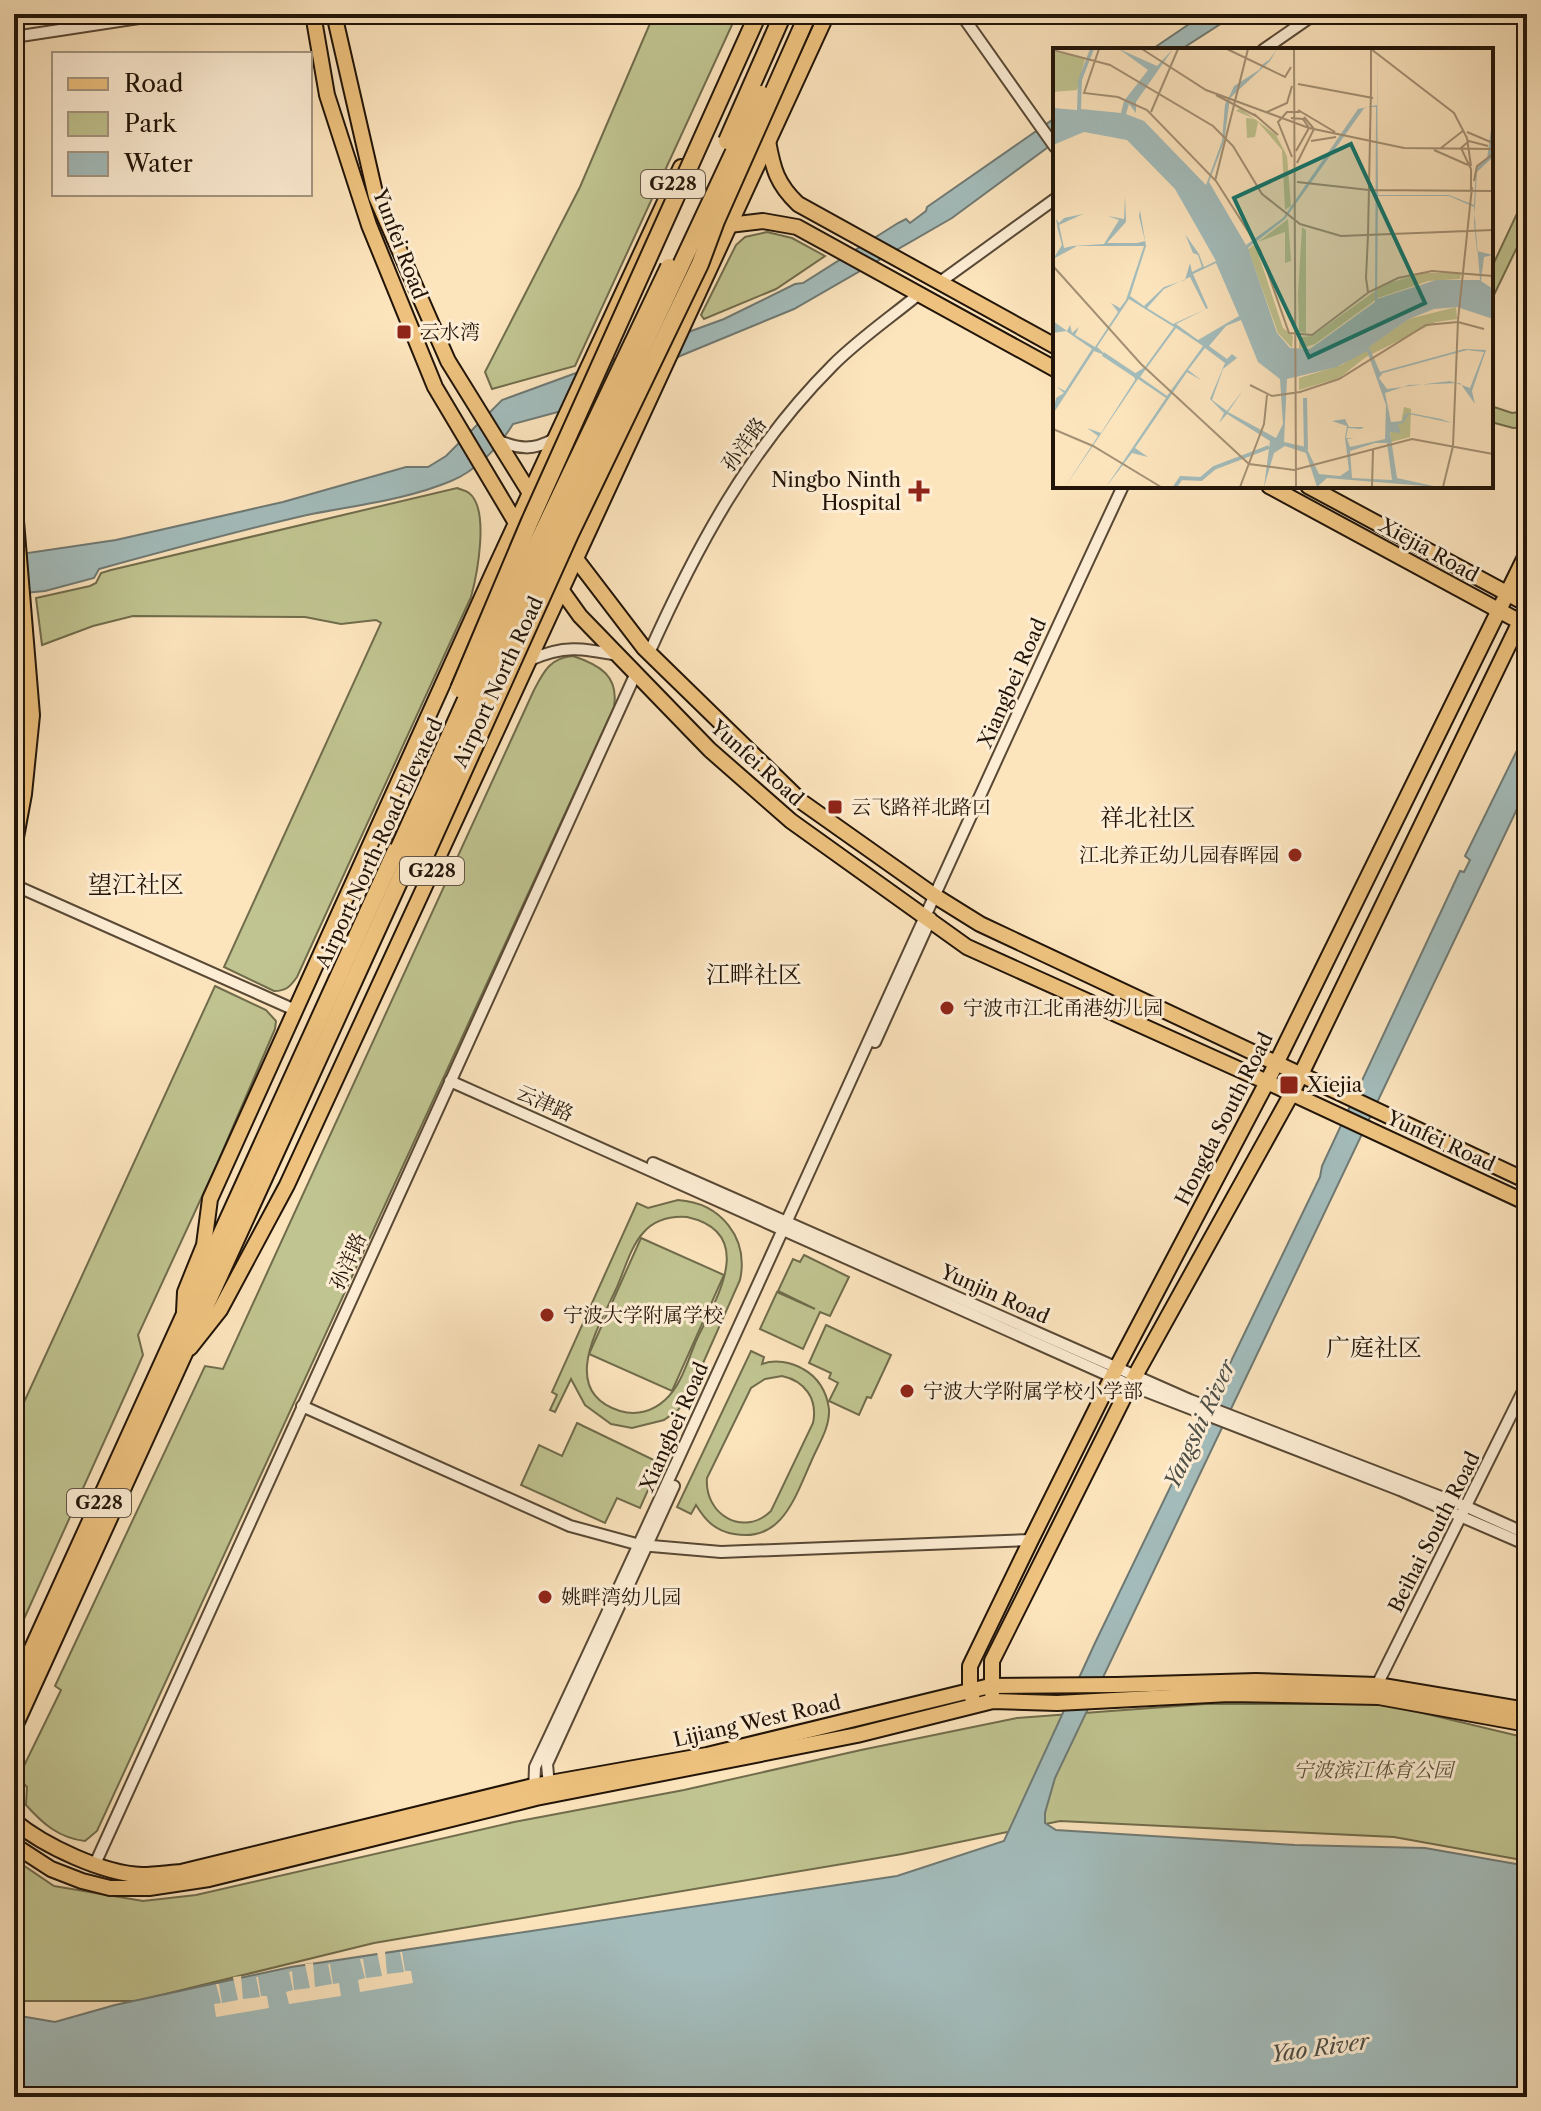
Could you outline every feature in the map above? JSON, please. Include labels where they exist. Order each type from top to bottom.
[{"type":"highway","points":[[412,852],[420,782],[530,521],[758,14]]},
{"type":"highway","name":"Airport North Road Elevated","points":[[14,1690],[183,1316],[412,852],[520,580],[708,183],[783,14]]},
{"type":"highway","name":"Airport North Road Elevated","points":[[14,1726],[555,535],[799,14]]},
{"type":"highway","points":[[412,852],[700,264],[808,14]]},
{"type":"main road","name":"Yunfei Road","points":[[313,14],[327,95],[369,225],[435,387],[515,526],[580,616],[710,750],[791,821],[967,947],[1527,1203]]},
{"type":"main road","name":"Yunfei Road","points":[[334,14],[376,197],[448,361],[530,494],[575,559],[649,653],[802,802],[980,924],[1527,1181]]},
{"type":"main road","name":"G228","points":[[183,1316],[185,1292],[204,1245],[210,1199],[751,14]]},
{"type":"main road","name":"Airport North Road","points":[[185,1355],[220,1310],[287,1185],[827,14]]},
{"type":"main road","points":[[768,141],[774,169],[784,191],[798,204],[1053,345]]},
{"type":"main road","points":[[729,225],[763,221],[797,227],[1053,368]]},
{"type":"main road","name":"Xiejia Road","points":[[1273,488],[1523,624]]},
{"type":"main road","name":"Xiejia Road","points":[[1312,488],[1527,605]]},
{"type":"main road","points":[[14,497],[32,715],[24,794],[14,848]]},
{"type":"main road","name":"Hongda South Road","points":[[972,1698],[970,1666],[1031,1540],[1114,1372],[1267,1082],[1527,553]]},
{"type":"main road","points":[[993,1701],[990,1686],[992,1661],[1132,1380],[1292,1093],[1523,624],[1527,605]]},
{"type":"main road","points":[[14,634],[18,694],[14,774]]},
{"type":"main road","name":"Lijiang West Road","points":[[972,1698],[990,1686],[1060,1686],[1117,1693],[1378,1691],[1527,1710]]},
{"type":"main road","name":"Lijiang West Road","points":[[1378,1691],[1527,1724]]},
{"type":"main road","name":"Lijiang West Road","points":[[14,1821],[52,1847],[95,1864],[140,1875],[181,1872],[972,1698],[1057,1703],[1117,1693]]},
{"type":"main road","name":"Lijiang West Road","points":[[14,1845],[51,1869],[82,1881],[110,1888],[149,1888],[209,1879],[542,1791]]},
{"type":"street","points":[[14,37],[165,14]]},
{"type":"street","points":[[961,14],[1053,144]]},
{"type":"street","points":[[1266,48],[1315,14]]},
{"type":"street","points":[[940,282],[1053,200]]},
{"type":"street","name":"孙洋路","points":[[649,653],[679,586],[718,513],[774,431],[834,364],[919,294]]},
{"type":"street","points":[[496,439],[523,448],[539,447],[555,438]]},
{"type":"street","name":"Xiangbei Road","points":[[542,1791],[547,1764],[644,1546],[935,896],[1122,488]]},
{"type":"street","points":[[530,660],[552,650],[577,648],[619,656]]},
{"type":"street","name":"孙洋路","points":[[95,1864],[636,673]]},
{"type":"street","points":[[14,885],[295,1010]]},
{"type":"street","name":"Yunjin Road","points":[[452,1078],[1132,1380],[1527,1534]]},
{"type":"street","name":"Beihai South Road","points":[[1378,1691],[1527,1383]]},
{"type":"street","points":[[302,1406],[570,1526],[644,1546],[721,1552],[1031,1540]]},
{"type":"street","name":"Yunjin Road","points":[[1465,1512],[1527,1545]]},
{"type":"green space","points":[[654,14],[737,14],[575,366],[492,389],[485,372],[580,187]]},
{"type":"green space","points":[[1521,205],[1527,208],[1527,232],[1493,297],[1493,265]]},
{"type":"green space","points":[[767,232],[792,238],[825,256],[776,289],[704,319],[701,315],[736,245],[745,237]]},
{"type":"green space","points":[[1493,407],[1512,413],[1527,411],[1527,427],[1513,428],[1493,423]]},
{"type":"green space","points":[[457,488],[469,493],[479,513],[480,543],[471,597],[297,977],[287,988],[274,991],[224,967],[381,623],[376,620],[341,624],[305,617],[133,616],[93,626],[42,645],[36,598],[90,586],[96,583],[101,573],[111,570]]},
{"type":"green space","points":[[573,656],[592,663],[606,673],[614,687],[614,707],[97,1831],[85,1841],[67,1837],[45,1824],[26,1805],[27,1787],[18,1778],[61,1690],[55,1686],[205,1366],[223,1369],[534,690],[553,663]]},
{"type":"green space","points":[[215,986],[266,1010],[276,1021],[275,1029],[138,1335],[143,1355],[14,1641],[14,1424]]},
{"type":"green space","points":[[678,1200],[707,1208],[728,1225],[740,1250],[740,1280],[688,1397],[678,1410],[664,1420],[632,1428],[611,1424],[585,1405],[571,1379],[555,1412],[550,1410],[557,1395],[552,1392],[637,1203],[648,1208]],"holes":[[[687,1217],[709,1225],[721,1238],[726,1253],[726,1270],[713,1307],[675,1388],[660,1404],[639,1413],[620,1411],[601,1401],[591,1389],[587,1373],[588,1356],[639,1238],[647,1229],[669,1218]]]},
{"type":"green space","points":[[641,1238],[724,1275],[672,1391],[589,1354]]},
{"type":"green space","points":[[804,1255],[849,1277],[830,1316],[820,1312],[803,1349],[760,1329],[777,1292],[815,1309],[778,1291],[793,1259],[800,1262]]},
{"type":"green space","points":[[826,1325],[891,1355],[871,1398],[867,1397],[859,1415],[829,1401],[838,1383],[829,1378],[831,1373],[809,1363]]},
{"type":"green space","points":[[751,1351],[764,1357],[762,1364],[778,1362],[793,1365],[808,1372],[817,1381],[828,1403],[828,1423],[792,1503],[775,1524],[750,1535],[734,1534],[711,1524],[696,1505],[691,1514],[677,1507]],"holes":[[[790,1378],[808,1392],[814,1406],[813,1423],[771,1511],[749,1522],[727,1518],[712,1502],[707,1478],[751,1388],[765,1379]]]},
{"type":"green space","points":[[577,1423],[660,1463],[640,1508],[617,1498],[605,1523],[521,1485],[539,1445],[562,1456]]},
{"type":"green space","name":"宁波滨江体育公园","points":[[1205,1704],[1385,1704],[1527,1738],[1527,1861],[1394,1837],[1060,1821],[902,1854],[374,1943],[137,2001],[14,2001],[14,1859],[54,1886],[143,1901],[196,1895],[514,1822],[684,1790],[1017,1718]]},
{"type":"water","points":[[1204,14],[1236,14],[1183,48],[1154,48]]},
{"type":"water","points":[[1053,119],[1053,143],[952,218],[794,309],[680,356],[591,403],[513,424],[486,457],[451,481],[398,497],[307,515],[99,569],[94,578],[45,591],[14,594],[14,555],[116,540],[283,502],[406,467],[428,467],[446,456],[502,400],[724,319],[795,284],[803,283],[898,223],[906,219],[910,223],[927,207]]},
{"type":"water","name":"Yao River","points":[[1527,730],[1527,788],[1055,1778],[1045,1823],[1056,1830],[1295,1845],[1425,1848],[1527,1866],[1527,2097],[14,2097],[14,2015],[55,2022],[115,2005],[291,1967],[897,1876],[1004,1841],[1095,1643],[1320,1177],[1322,1166],[1460,871],[1464,872],[1470,860],[1465,856]]},
{"type":"pier","points":[[385,1951],[387,1974],[404,1972],[402,1952],[405,1971],[411,1971],[413,1983],[360,1992],[358,1980],[365,1978],[360,1959],[363,1959],[366,1978],[382,1976],[377,1952]]},
{"type":"pier","points":[[313,1963],[315,1987],[332,1984],[330,1964],[333,1984],[339,1983],[341,1996],[289,2004],[286,1992],[293,1990],[289,1972],[292,1971],[294,1990],[310,1988],[305,1964]]},
{"type":"pier","points":[[241,1976],[243,1999],[260,1997],[258,1977],[261,1996],[267,1996],[269,2008],[216,2017],[214,2004],[221,2003],[216,1984],[219,1984],[222,2003],[238,2000],[233,1977]]},
{"type":"place","name":"云水湾","points":[[404,332]]},
{"type":"place","name":"Ningbo Ninth Hospital","points":[[919,491]]},
{"type":"place","name":"云飞路祥北路口","points":[[835,807]]},
{"type":"place","name":"江北养正幼儿园春晖园","points":[[1295,855]]},
{"type":"place","name":"宁波市江北甬港幼儿园","points":[[947,1008]]},
{"type":"place","name":"Xiejia","points":[[1289,1085]]},
{"type":"place","name":"宁波大学附属学校","points":[[547,1315]]},
{"type":"place","name":"宁波大学附属学校小学部","points":[[907,1391]]},
{"type":"place","name":"姚畔湾幼儿园","points":[[545,1597]]},
{"type":"district","name":"祥北社区","points":[[1148,817]]},
{"type":"district","name":"望江社区","points":[[136,884]]},
{"type":"district","name":"江畔社区","points":[[754,974]]},
{"type":"district","name":"广庭社区","points":[[1374,1347]]},
{"type":"water label","name":"Yangshi River","points":[[1200,1424]]}]
